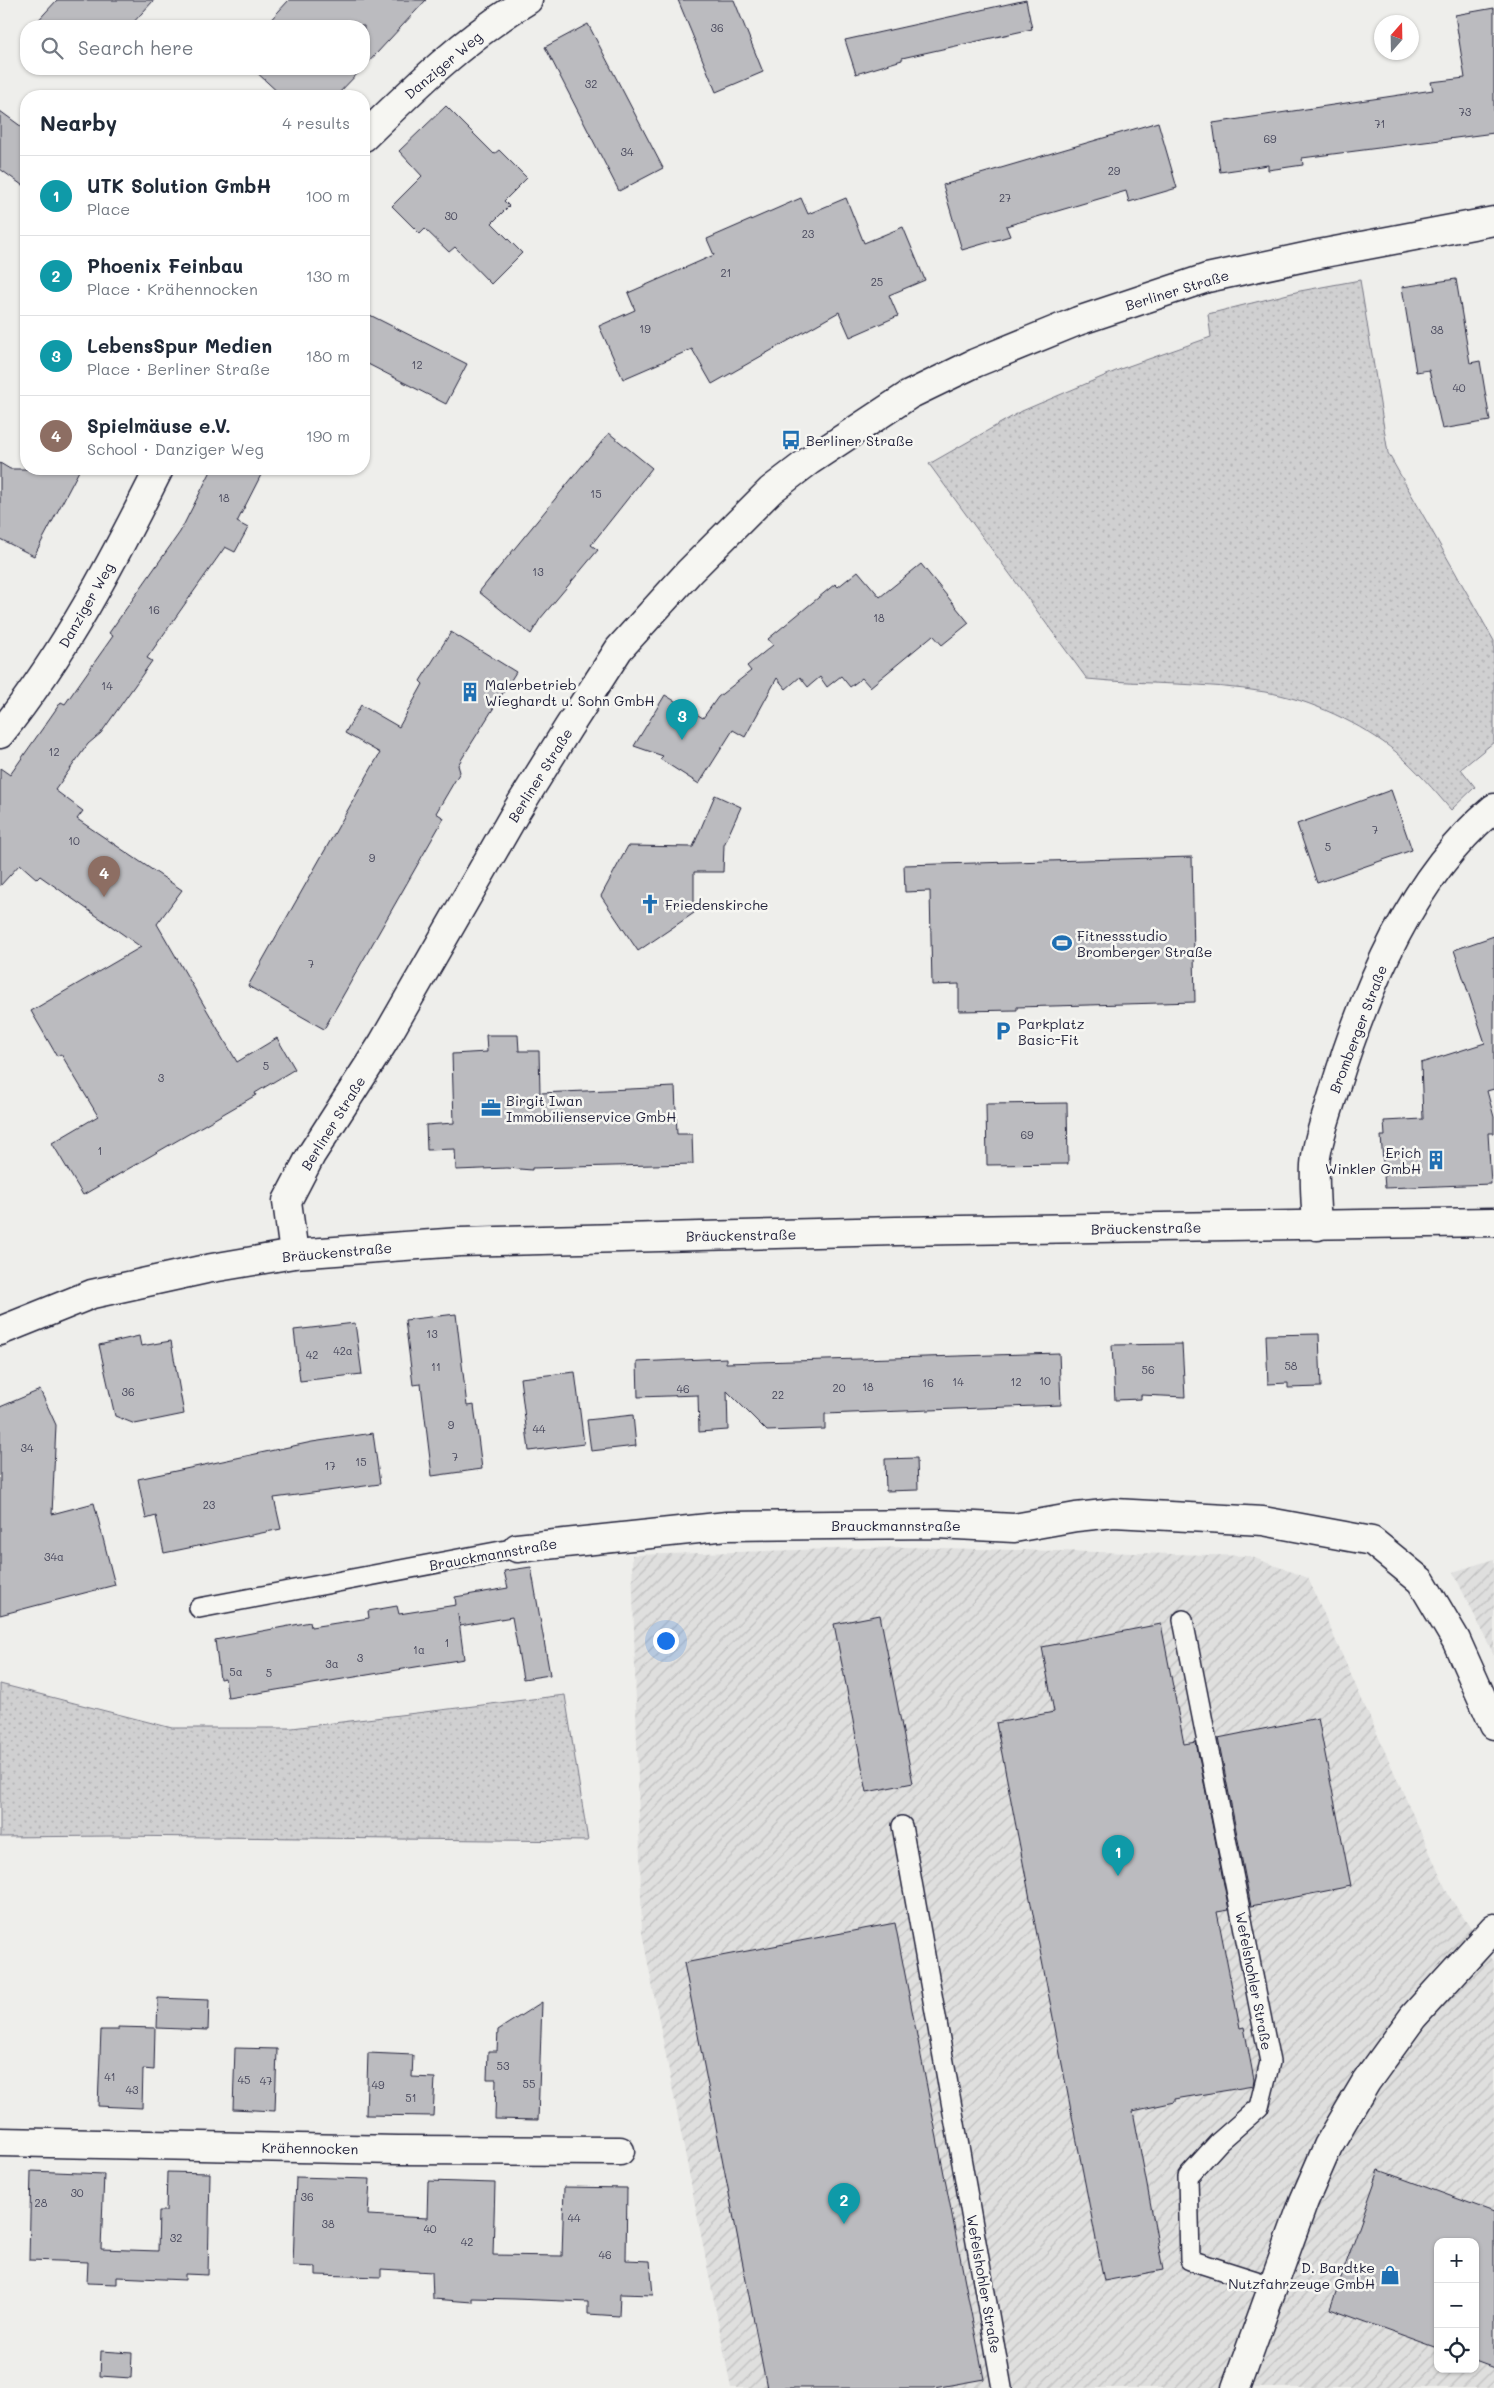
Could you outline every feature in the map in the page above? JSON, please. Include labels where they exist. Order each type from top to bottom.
[{"type":"street","name":"Danziger Weg","points":[[370,131],[428,75],[478,34],[528,0]]},
{"type":"street","name":"Berliner Straße","points":[[294,1254],[287,1201],[312,1155],[383,1044],[517,810],[568,728],[619,649],[689,572],[771,490],[809,461],[910,395],[976,363],[1078,321],[1207,278],[1319,254],[1494,222]]},
{"type":"street","name":"Danziger Weg","points":[[0,734],[20,709],[71,634],[156,475]]},
{"type":"street","name":"Bromberger Straße","points":[[1317,1226],[1315,1164],[1321,1133],[1341,1068],[1373,981],[1400,930],[1430,880],[1466,832],[1494,808]]},
{"type":"street","name":"Bräuckenstraße","points":[[0,1331],[92,1294],[206,1269],[294,1254],[460,1242],[896,1231],[1494,1222]]},
{"type":"street","name":"Brauckmannstraße","points":[[517,1548],[727,1526],[937,1524],[1014,1528],[1076,1517],[1114,1513],[1263,1520],[1372,1541],[1421,1581],[1456,1640],[1494,1725]]},
{"type":"street","points":[[1236,2388],[1304,2201],[1328,2146],[1366,2082],[1413,2016],[1494,1928]]},
{"type":"street","name":"Krähennocken","points":[[0,2142],[398,2150],[620,2151]]},
{"type":"lane","name":"Brauckmannstraße","points":[[199,1608],[517,1548]]},
{"type":"lane","name":"Wefelshohler Straße","points":[[1183,1620],[1270,2062],[1259,2107],[1219,2142],[1188,2176],[1190,2260],[1272,2286]]},
{"type":"lane","name":"Wefelshohler Straße","points":[[902,1826],[1002,2388]]},
{"type":"shaded area","points":[[1360,280],[1388,453],[1494,641],[1494,742],[1461,769],[1475,787],[1451,810],[1418,773],[1396,752],[1351,723],[1299,700],[1282,695],[1243,689],[1087,679],[929,464],[1022,411],[1123,368],[1211,337],[1208,314],[1300,291]]},
{"type":"shaded area","points":[[904,1547],[1249,1556],[1308,1578],[1449,1896],[1494,1963],[1494,2388],[731,2388],[642,1933],[632,1555]]},
{"type":"shaded area","points":[[1494,1559],[1494,1655],[1453,1572]]},
{"type":"shaded area","points":[[0,1684],[172,1728],[292,1728],[565,1695],[588,1841],[114,1836],[0,1837]]},
{"type":"building","points":[[57,0],[154,0],[136,20],[39,20]]},
{"type":"building","points":[[289,0],[426,0],[370,61],[370,20],[271,20]]},
{"type":"building","points":[[678,0],[734,0],[763,72],[716,92]]},
{"type":"building","points":[[1026,0],[1032,29],[902,58],[902,60],[856,74],[845,40]]},
{"type":"building","points":[[1494,8],[1494,133],[1302,158],[1303,165],[1268,170],[1268,165],[1220,172],[1213,123],[1433,90],[1431,82],[1465,78],[1455,15]]},
{"type":"building","points":[[588,24],[663,168],[619,191],[545,47]]},
{"type":"building","points":[[259,75],[356,75],[342,90],[276,90]]},
{"type":"building","points":[[446,106],[494,154],[499,150],[527,178],[504,201],[509,206],[492,223],[522,253],[491,284],[455,247],[449,252],[425,229],[420,234],[392,206],[422,176],[399,151]]},
{"type":"building","points":[[0,111],[20,126],[20,184],[0,169]]},
{"type":"building","points":[[1158,122],[1177,188],[1129,202],[1126,191],[1006,226],[1010,236],[962,250],[943,185]]},
{"type":"building","points":[[801,198],[808,214],[846,198],[864,243],[903,227],[925,280],[889,295],[898,316],[850,337],[839,312],[712,384],[692,349],[623,379],[599,326],[635,310],[628,293],[714,255],[707,239]]},
{"type":"building","points":[[1456,279],[1470,363],[1480,361],[1490,421],[1442,429],[1429,370],[1416,372],[1402,287]]},
{"type":"building","points":[[370,315],[467,364],[446,404],[370,365]]},
{"type":"building","points":[[609,433],[652,468],[591,545],[598,550],[540,619],[531,634],[479,592]]},
{"type":"building","points":[[0,463],[10,469],[20,469],[20,475],[77,475],[34,556],[0,539]]},
{"type":"building","points":[[209,475],[261,475],[237,522],[248,528],[235,552],[225,547],[147,658],[152,661],[101,733],[88,744],[55,790],[83,811],[77,819],[182,890],[157,924],[237,1062],[277,1038],[295,1069],[255,1093],[256,1095],[83,1195],[52,1143],[98,1116],[61,1054],[57,1056],[31,1011],[141,947],[40,876],[37,879],[20,864],[0,886],[0,768],[10,775],[61,702],[65,704],[113,636],[109,633],[180,532]]},
{"type":"building","points":[[921,564],[969,623],[942,645],[933,635],[870,687],[862,678],[850,687],[841,676],[827,687],[820,677],[808,687],[800,677],[786,689],[777,678],[745,737],[733,730],[699,784],[660,759],[663,756],[634,746],[665,695],[703,718],[718,697],[751,671],[747,666],[773,645],[768,639],[835,584],[838,587],[858,571],[880,597]]},
{"type":"building","points":[[451,632],[516,672],[458,765],[460,772],[436,813],[444,818],[324,1029],[248,986],[380,753],[345,733],[361,705],[399,727],[423,684],[420,681]]},
{"type":"building","points":[[1391,790],[1412,850],[1317,883],[1297,824]]},
{"type":"building","name":"Friedenskirche","points":[[715,795],[741,807],[724,845],[723,872],[694,872],[694,913],[638,951],[601,896],[628,846],[693,847]]},
{"type":"building","name":"Fitnessstudio Bromberger Straße","points":[[1192,857],[1195,1002],[1017,1007],[1017,1010],[959,1011],[959,984],[932,985],[930,891],[905,892],[904,865]]},
{"type":"building","points":[[1494,936],[1494,1089],[1487,1091],[1494,1117],[1494,1133],[1488,1133],[1491,1184],[1385,1188],[1381,1136],[1385,1136],[1384,1121],[1423,1119],[1421,1063],[1485,1043],[1454,950]]},
{"type":"building","points":[[486,1035],[518,1035],[519,1051],[539,1051],[540,1093],[675,1087],[677,1134],[692,1134],[693,1164],[532,1168],[532,1170],[507,1168],[456,1170],[455,1149],[427,1150],[426,1125],[454,1123],[452,1054],[487,1052]]},
{"type":"building","points":[[1067,1103],[1068,1164],[987,1165],[986,1104]]},
{"type":"building","points":[[456,1314],[467,1406],[474,1405],[482,1469],[432,1476],[421,1384],[413,1385],[405,1320]]},
{"type":"building","points":[[355,1323],[362,1374],[300,1381],[294,1330]]},
{"type":"building","points":[[1319,1334],[1321,1387],[1288,1388],[1288,1383],[1268,1384],[1266,1335]]},
{"type":"building","points":[[139,1336],[141,1346],[171,1341],[184,1414],[135,1424],[115,1416],[99,1345]]},
{"type":"building","points":[[1182,1344],[1185,1397],[1141,1395],[1141,1399],[1115,1400],[1112,1345]]},
{"type":"building","points":[[1059,1353],[1061,1405],[825,1414],[825,1429],[767,1431],[727,1391],[728,1430],[699,1432],[698,1395],[638,1397],[637,1362],[726,1358],[726,1363]]},
{"type":"building","points":[[575,1372],[584,1444],[529,1451],[520,1378]]},
{"type":"building","points":[[40,1390],[56,1425],[52,1514],[94,1503],[115,1585],[0,1615],[0,1407]]},
{"type":"building","points":[[633,1415],[636,1446],[591,1451],[587,1420]]},
{"type":"building","points":[[373,1433],[380,1484],[274,1498],[281,1529],[164,1553],[156,1516],[146,1519],[138,1479],[312,1442]]},
{"type":"building","points":[[917,1458],[918,1490],[886,1491],[885,1459]]},
{"type":"building","points":[[531,1567],[550,1675],[523,1679],[512,1617],[460,1626],[458,1614],[464,1659],[228,1698],[225,1678],[220,1679],[215,1640],[310,1622],[311,1627],[369,1618],[368,1611],[397,1606],[399,1614],[456,1605],[455,1597],[508,1588],[504,1571]]},
{"type":"building","points":[[880,1615],[913,1783],[867,1792],[834,1624]]},
{"type":"building","points":[[1161,1624],[1184,1744],[1196,1742],[1229,1910],[1217,1912],[1240,2028],[1244,2027],[1254,2080],[1253,2086],[1175,2099],[1175,2102],[1133,2111],[1163,2270],[1104,2281],[996,1723],[1054,1712],[1042,1647]]},
{"type":"building","points":[[1318,1718],[1351,1886],[1251,1906],[1218,1738]]},
{"type":"building","points":[[895,1923],[984,2379],[934,2388],[767,2388],[684,1963]]},
{"type":"building","points":[[158,1998],[209,2000],[208,2030],[157,2028]]},
{"type":"building","points":[[542,2002],[538,2120],[495,2119],[496,2079],[487,2079],[488,2051],[497,2051],[498,2030]]},
{"type":"building","points":[[118,2027],[155,2028],[154,2070],[143,2069],[142,2108],[98,2106],[101,2030],[118,2030]]},
{"type":"building","points":[[235,2048],[277,2049],[275,2111],[233,2109]]},
{"type":"building","points":[[368,2053],[413,2055],[412,2077],[435,2078],[433,2116],[366,2115]]},
{"type":"building","name":"D. Bardtke Nutzfahrzeuge GmbH","points":[[1379,2170],[1494,2212],[1494,2368],[1479,2362],[1479,2238],[1434,2238],[1434,2347],[1330,2309]]},
{"type":"building","points":[[31,2171],[104,2174],[101,2249],[158,2251],[159,2211],[166,2211],[167,2172],[210,2173],[208,2275],[185,2274],[185,2280],[117,2277],[117,2284],[87,2283],[88,2262],[29,2260]]},
{"type":"building","points":[[296,2177],[370,2179],[368,2215],[427,2218],[428,2181],[495,2183],[493,2255],[562,2256],[564,2187],[627,2188],[626,2260],[650,2261],[653,2295],[620,2294],[619,2316],[588,2314],[588,2302],[472,2298],[472,2302],[433,2299],[432,2272],[381,2269],[381,2277],[316,2275],[316,2267],[293,2266]]},
{"type":"building","points":[[101,2351],[132,2353],[131,2378],[100,2376]]},
{"type":"place","name":"Berliner Straße","points":[[791,440]]},
{"type":"place","name":"Malerbetrieb Wieghardt u. Sohn GmbH","points":[[470,692]]},
{"type":"place","name":"LebensSpur Medien","points":[[682,740]]},
{"type":"place","name":"Spielmäuse e.V.","points":[[104,897]]},
{"type":"place","name":"Friedenskirche","points":[[650,904]]},
{"type":"place","name":"Fitnessstudio Bromberger Straße","points":[[1062,943]]},
{"type":"place","name":"Parkplatz Basic-Fit","points":[[1003,1031]]},
{"type":"place","name":"Birgit Iwan Immobilienservice GmbH","points":[[491,1108]]},
{"type":"place","name":"Erich Winkler GmbH","points":[[1436,1160]]},
{"type":"place","name":"UTK Solution GmbH","points":[[1118,1876]]},
{"type":"place","name":"Phoenix Feinbau","points":[[844,2224]]},
{"type":"place","name":"D. Bardtke Nutzfahrzeuge GmbH","points":[[1390,2275]]}]
